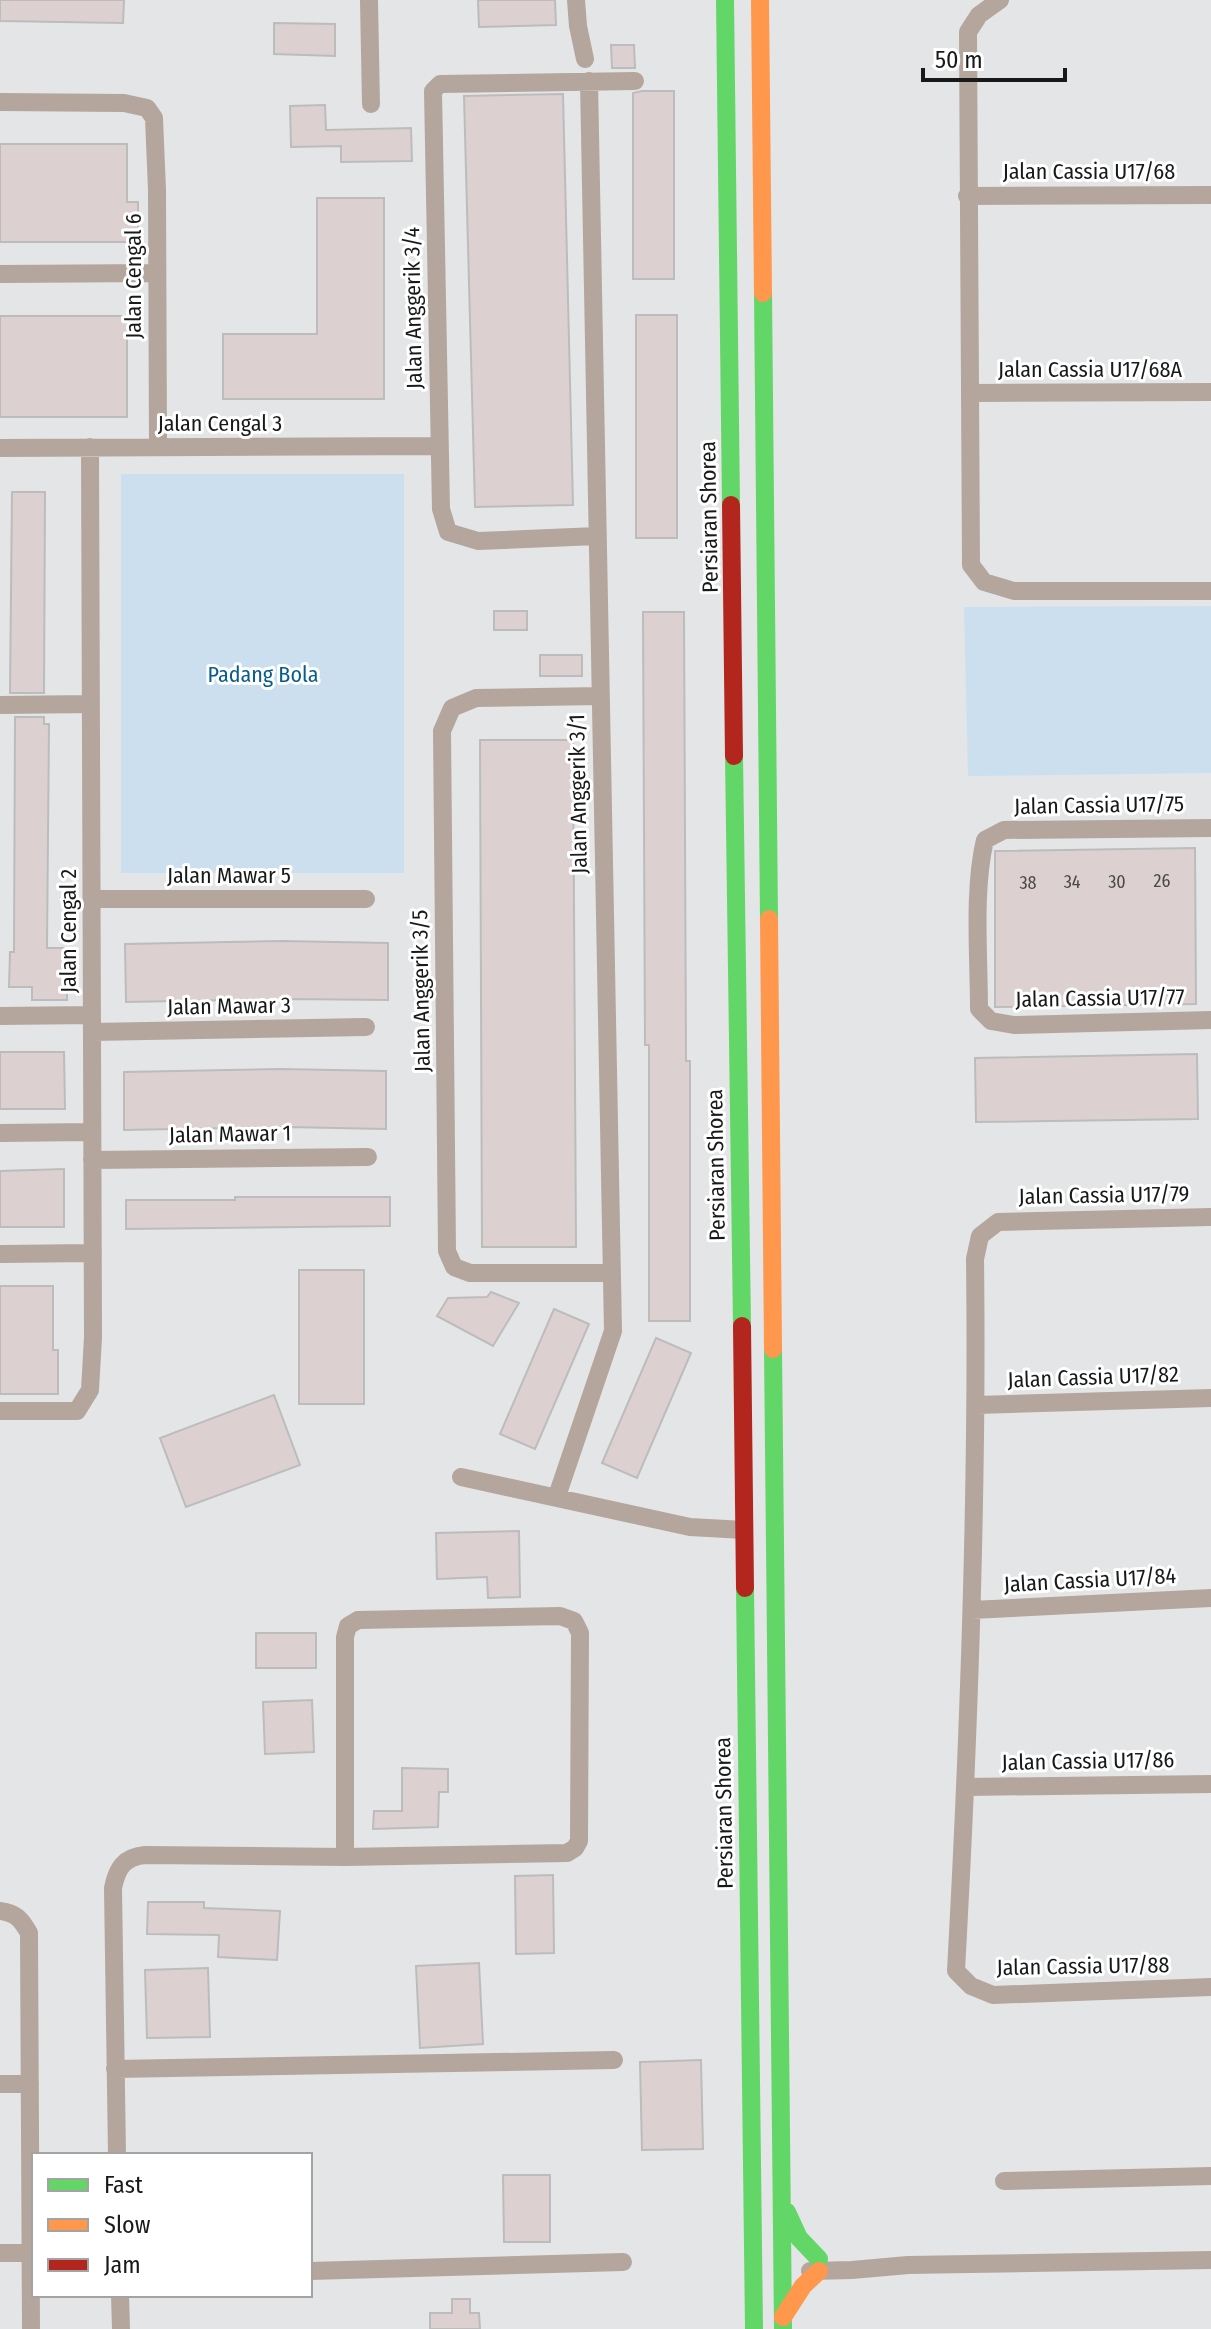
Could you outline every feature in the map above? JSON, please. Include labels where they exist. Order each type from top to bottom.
[{"type":"main road","name":"Persiaran Shorea","points":[[725,0],[754,2325]]},
{"type":"main road","points":[[760,0],[783,2323]]},
{"type":"main road","points":[[773,1447],[759,1517],[744,1530],[755,1540],[760,1553],[767,1600],[775,1618]]},
{"type":"main road","points":[[753,2185],[766,2238],[781,2265]]},
{"type":"main road","points":[[781,2189],[791,2226],[819,2265],[798,2291],[783,2323]]},
{"type":"main road","points":[[754,2325],[763,2292],[781,2265]]},
{"type":"street","points":[[369,0],[371,104]]},
{"type":"street","points":[[576,0],[585,59]]},
{"type":"street","points":[[1000,0],[979,15],[968,32],[971,565],[984,582],[1014,591],[1211,591]]},
{"type":"street","name":"Jalan Anggerik 3/1","points":[[557,1496],[613,1331],[589,81]]},
{"type":"street","name":"Jalan Anggerik 3/4","points":[[597,536],[478,541],[448,532],[441,509],[433,91],[440,84],[635,81]]},
{"type":"street","name":"Jalan Cengal 6","points":[[0,102],[124,103],[147,108],[154,118],[158,447]]},
{"type":"street","name":"Jalan Cassia U17/68","points":[[967,196],[1211,195]]},
{"type":"street","points":[[0,274],[157,273]]},
{"type":"street","name":"Jalan Cassia U17/68A","points":[[970,393],[1211,392]]},
{"type":"street","name":"Jalan Cengal 3","points":[[0,448],[440,446]]},
{"type":"street","name":"Jalan Cengal 2","points":[[0,1411],[77,1411],[90,1390],[93,1253],[90,447]]},
{"type":"street","name":"Jalan Anggerik 3/5","points":[[600,696],[476,698],[452,708],[442,731],[447,1251],[454,1267],[470,1273],[610,1273]]},
{"type":"street","points":[[0,705],[91,704]]},
{"type":"street","name":"Jalan Cassia U17/75","points":[[979,930],[980,860],[985,840],[1004,830],[1211,828]]},
{"type":"street","name":"Jalan Mawar 5","points":[[92,899],[366,899]]},
{"type":"street","name":"Jalan Cassia U17/77","points":[[979,930],[979,1009],[991,1021],[1014,1025],[1211,1020]]},
{"type":"street","name":"Jalan Mawar 3","points":[[0,1016],[92,1024],[366,1027]]},
{"type":"street","points":[[0,1133],[92,1132]]},
{"type":"street","name":"Jalan Mawar 1","points":[[92,1160],[368,1157]]},
{"type":"street","name":"Jalan Cassia U17/79","points":[[998,1222],[1211,1217]]},
{"type":"street","name":"Jalan Cassia U17/88","points":[[998,1222],[980,1236],[975,1259],[977,1405],[972,1610],[956,1971],[971,1986],[993,1995],[1211,1987]]},
{"type":"street","points":[[0,1254],[93,1253]]},
{"type":"street","name":"Jalan Cassia U17/82","points":[[977,1405],[1211,1398]]},
{"type":"street","points":[[461,1477],[690,1527],[744,1530]]},
{"type":"street","name":"Jalan Cassia U17/84","points":[[972,1610],[1211,1598]]},
{"type":"street","points":[[117,2153],[113,1888],[116,1872],[126,1860],[145,1855],[345,1857],[567,1853],[579,1841],[580,1633],[574,1621],[560,1616],[358,1620],[348,1626],[345,1637],[345,1857]]},
{"type":"street","name":"Jalan Cassia U17/86","points":[[966,1787],[1211,1784]]},
{"type":"street","points":[[0,1911],[15,1914],[29,1933],[31,2329]]},
{"type":"street","points":[[115,2069],[614,2060]]},
{"type":"street","points":[[0,2084],[30,2084]]},
{"type":"street","points":[[1004,2181],[1211,2176]]},
{"type":"street","points":[[0,2253],[31,2253]]},
{"type":"street","points":[[781,2265],[819,2265],[853,2259],[908,2265],[1211,2260]]},
{"type":"street","points":[[312,2271],[623,2262]]},
{"type":"street","points":[[120,2297],[121,2329]]},
{"type":"green space","name":"Padang Bola","points":[[121,474],[404,474],[404,873],[121,873]]},
{"type":"green space","points":[[1211,606],[1211,773],[968,776],[964,607]]},
{"type":"building","points":[[0,0],[124,0],[123,23],[0,21]]},
{"type":"building","points":[[478,0],[555,0],[556,25],[479,27]]},
{"type":"building","points":[[274,23],[335,24],[335,56],[274,54]]},
{"type":"building","points":[[611,45],[634,45],[635,68],[612,68]]},
{"type":"building","points":[[674,91],[674,279],[633,279],[633,93]]},
{"type":"building","points":[[563,94],[573,505],[475,507],[464,96]]},
{"type":"building","points":[[325,105],[326,130],[411,128],[412,161],[341,162],[341,146],[291,147],[290,106]]},
{"type":"building","points":[[0,144],[127,144],[127,202],[138,202],[138,242],[0,242]]},
{"type":"building","points":[[317,198],[384,198],[384,399],[223,399],[223,334],[317,334]]},
{"type":"building","points":[[636,315],[677,315],[677,538],[636,538]]},
{"type":"building","points":[[0,316],[127,316],[127,417],[0,417]]},
{"type":"building","points":[[12,492],[45,492],[44,693],[10,693]]},
{"type":"building","points":[[494,611],[527,611],[527,630],[494,630]]},
{"type":"building","points":[[643,612],[684,612],[690,1321],[649,1321]]},
{"type":"building","points":[[540,655],[582,655],[582,676],[540,676]]},
{"type":"building","points":[[15,717],[44,717],[44,724],[49,724],[47,948],[67,948],[67,1000],[32,1000],[32,987],[9,987],[10,952],[14,952]]},
{"type":"building","points":[[480,740],[573,740],[576,1247],[482,1247]]},
{"type":"building","points":[[1195,848],[1196,1004],[995,1007],[995,851]]},
{"type":"building","points":[[282,941],[388,943],[388,1000],[126,1002],[125,944]]},
{"type":"building","points":[[0,1052],[64,1052],[65,1109],[0,1109]]},
{"type":"building","points":[[1197,1054],[1198,1119],[976,1122],[975,1058]]},
{"type":"building","points":[[280,1069],[386,1071],[386,1129],[124,1130],[124,1072]]},
{"type":"building","points":[[64,1169],[64,1227],[0,1227],[0,1171]]},
{"type":"building","points":[[235,1197],[390,1197],[390,1226],[126,1229],[126,1200],[235,1200]]},
{"type":"building","points":[[299,1270],[364,1270],[364,1404],[299,1404]]},
{"type":"building","points":[[0,1286],[53,1286],[53,1350],[58,1350],[58,1394],[0,1394]]},
{"type":"building","points":[[491,1292],[519,1303],[493,1346],[437,1316],[448,1298],[487,1297]]},
{"type":"building","points":[[554,1309],[589,1324],[535,1449],[500,1434]]},
{"type":"building","points":[[656,1338],[691,1353],[637,1478],[602,1463]]},
{"type":"building","points":[[274,1395],[300,1465],[186,1507],[160,1438]]},
{"type":"building","points":[[519,1531],[520,1597],[488,1598],[487,1577],[437,1579],[436,1533]]},
{"type":"building","points":[[256,1633],[316,1633],[316,1668],[256,1668]]},
{"type":"building","points":[[312,1700],[314,1752],[265,1754],[263,1702]]},
{"type":"building","points":[[402,1768],[448,1769],[448,1792],[439,1792],[438,1827],[373,1829],[374,1811],[402,1811]]},
{"type":"building","points":[[553,1875],[554,1953],[516,1954],[515,1876]]},
{"type":"building","points":[[148,1902],[204,1902],[204,1908],[280,1911],[277,1960],[218,1957],[219,1935],[147,1934]]},
{"type":"building","points":[[479,1963],[483,2044],[420,2048],[416,1966]]},
{"type":"building","points":[[208,1968],[210,2037],[147,2038],[145,1970]]},
{"type":"building","points":[[701,2060],[703,2149],[642,2150],[640,2062]]},
{"type":"building","points":[[503,2175],[550,2175],[550,2242],[504,2242]]},
{"type":"building","points":[[452,2299],[470,2299],[470,2313],[479,2313],[480,2329],[430,2329],[430,2313],[452,2313]]},
{"type":"traffic: fast","points":[[725,0],[731,505]]},
{"type":"traffic: fast","points":[[763,293],[769,919]]},
{"type":"traffic: fast","points":[[734,756],[742,1326]]},
{"type":"traffic: fast","points":[[773,1349],[783,2329]]},
{"type":"traffic: fast","points":[[745,1588],[754,2329]]},
{"type":"traffic: fast","points":[[787,2212],[799,2238],[819,2259]]},
{"type":"traffic: slow","points":[[760,0],[763,293]]},
{"type":"traffic: slow","points":[[769,919],[773,1349]]},
{"type":"traffic: slow","points":[[783,2317],[803,2286],[819,2271]]},
{"type":"traffic: jam","points":[[731,505],[734,756]]},
{"type":"traffic: jam","points":[[742,1326],[745,1588]]}]
